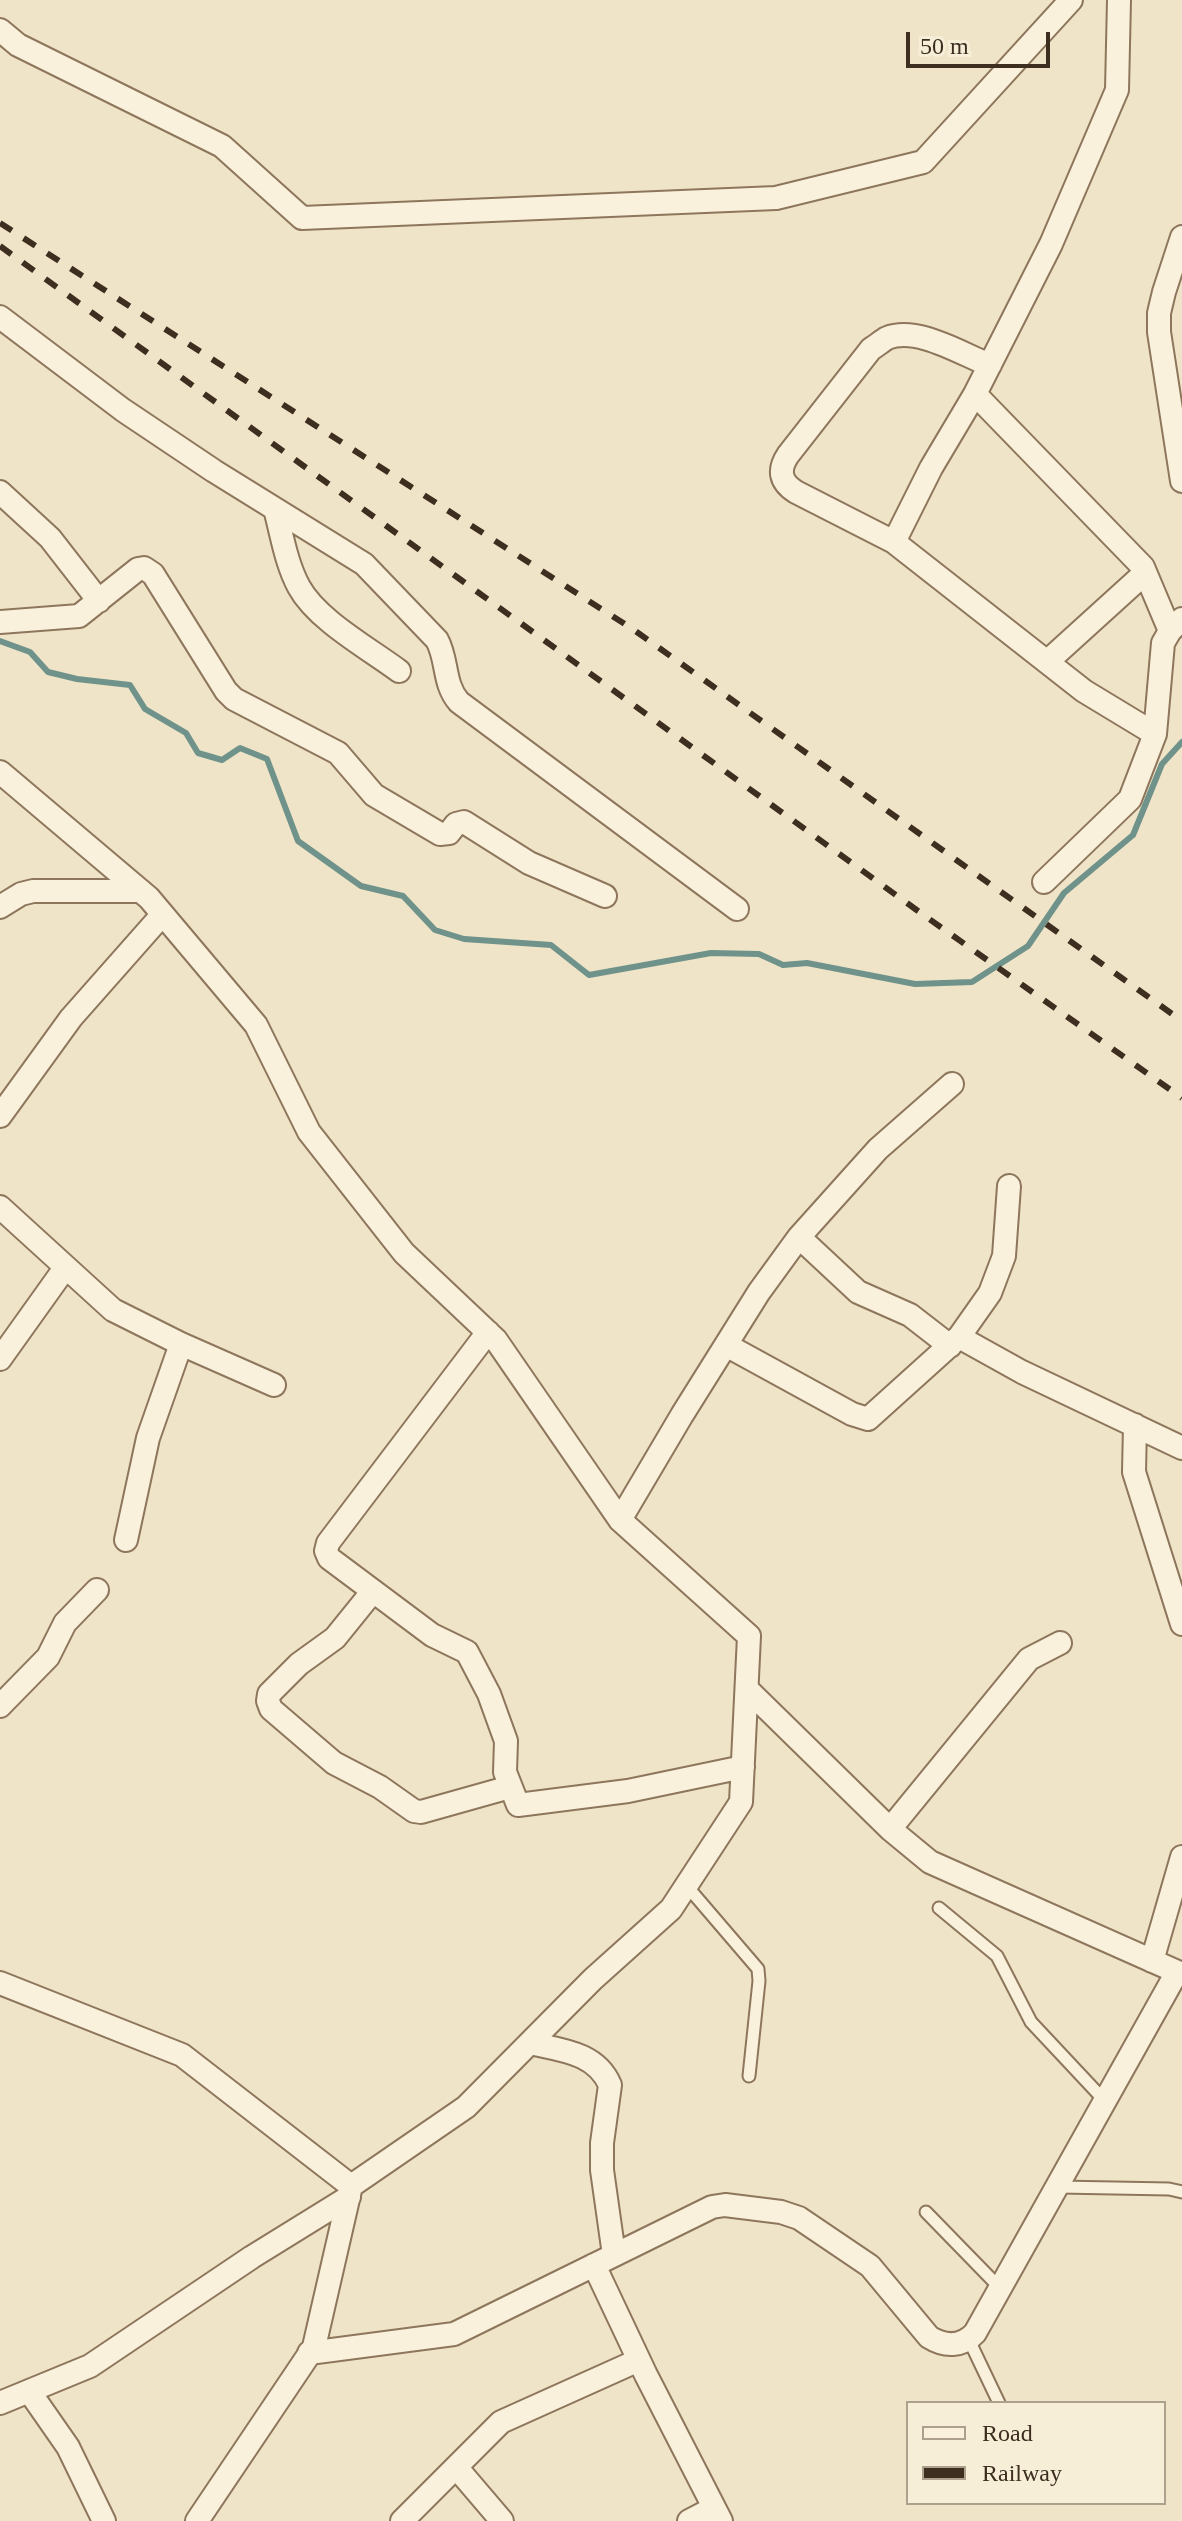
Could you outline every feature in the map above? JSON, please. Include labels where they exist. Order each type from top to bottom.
[{"type":"street","points":[[0,30],[18,45],[222,146],[302,218],[776,198],[923,162],[1071,0]]},
{"type":"street","points":[[894,542],[931,468],[975,394],[1051,244],[1117,90],[1119,0]]},
{"type":"street","points":[[1182,237],[1159,313],[1159,332],[1182,481]]},
{"type":"street","points":[[0,317],[123,410],[364,564],[423,623],[441,647],[449,687],[459,702],[737,909]]},
{"type":"street","points":[[990,365],[924,338],[904,335],[887,338],[871,349],[782,465],[781,476],[786,486],[894,542],[1105,706],[1155,734]]},
{"type":"street","points":[[975,394],[1143,567],[1176,625],[1163,643],[1155,734],[1130,799],[1044,882]]},
{"type":"street","points":[[0,492],[54,542],[99,601]]},
{"type":"street","points":[[275,509],[287,559],[299,588],[309,602],[399,671]]},
{"type":"street","points":[[0,622],[79,616],[138,569],[149,570],[234,699],[338,753],[374,795],[440,834],[449,833],[456,824],[464,822],[529,863],[605,896]]},
{"type":"street","points":[[1048,661],[1145,573]]},
{"type":"street","points":[[0,772],[141,891],[162,915],[256,1025],[309,1132],[404,1253],[496,1340],[620,1520],[749,1636],[741,1802],[671,1909],[593,1979],[466,2107],[350,2191],[90,2366],[0,2403]]},
{"type":"street","points":[[0,907],[21,894],[33,891],[141,891]]},
{"type":"street","points":[[0,1116],[71,1018],[162,915]]},
{"type":"street","points":[[620,1520],[759,1292],[799,1237],[878,1149],[952,1084]]},
{"type":"street","points":[[726,1345],[852,1414],[868,1419],[954,1342],[990,1293],[1004,1256],[1009,1186]]},
{"type":"street","points":[[0,1207],[113,1310],[274,1385]]},
{"type":"street","points":[[799,1237],[858,1292],[910,1315],[954,1342],[1182,1448]]},
{"type":"street","points":[[0,1359],[65,1268]]},
{"type":"street","points":[[488,1332],[328,1543],[326,1551],[334,1563],[432,1635],[467,1652],[493,1703],[506,1741],[505,1772],[515,1802],[522,1806],[628,1791],[743,1767]]},
{"type":"street","points":[[126,1540],[148,1438],[181,1344]]},
{"type":"street","points":[[1135,1425],[1134,1472],[1182,1624]]},
{"type":"street","points":[[0,1706],[48,1657],[65,1623],[97,1590]]},
{"type":"street","points":[[373,1591],[335,1638],[299,1664],[269,1694],[271,1709],[334,1763],[380,1787],[414,1811],[421,1812],[510,1787]]},
{"type":"street","points":[[890,1829],[1029,1659],[1060,1643]]},
{"type":"street","points":[[309,2353],[454,2334],[712,2207],[725,2205],[781,2212],[799,2218],[863,2260],[929,2337],[942,2343],[957,2344],[969,2340],[1001,2289],[1179,1973],[930,1862],[890,1829],[747,1689]]},
{"type":"street","points":[[1152,1961],[1182,1857]]},
{"type":"street","points":[[0,1983],[182,2055],[350,2191]]},
{"type":"street","points":[[530,2043],[586,2057],[610,2085],[602,2143],[604,2260],[639,2360],[718,2515],[689,2521]]},
{"type":"street","points":[[197,2521],[314,2347],[350,2191]]},
{"type":"street","points":[[402,2521],[501,2422],[639,2360]]},
{"type":"street","points":[[29,2391],[68,2447],[104,2521]]},
{"type":"street","points":[[456,2467],[502,2521]]},
{"type":"lane","points":[[686,1885],[758,1969],[749,2076]]},
{"type":"lane","points":[[939,1908],[997,1956],[1031,2022],[1105,2101]]},
{"type":"lane","points":[[1059,2187],[1169,2189],[1182,2192]]},
{"type":"lane","points":[[926,2212],[1001,2289]]},
{"type":"lane","points":[[969,2340],[998,2401]]},
{"type":"waterway","points":[[0,641],[30,652],[48,672],[130,685],[145,709],[186,733],[198,753],[222,760],[240,748],[267,759],[298,841],[361,886],[403,896],[435,930],[464,939],[551,945],[589,975],[711,953],[759,954],[783,965],[807,963],[915,984],[972,982],[1028,946],[1064,893],[1133,835],[1162,764],[1182,742]]},
{"type":"railway","points":[[0,223],[634,630],[1182,1021]]},
{"type":"railway","points":[[0,246],[918,911],[1182,1098]]}]
